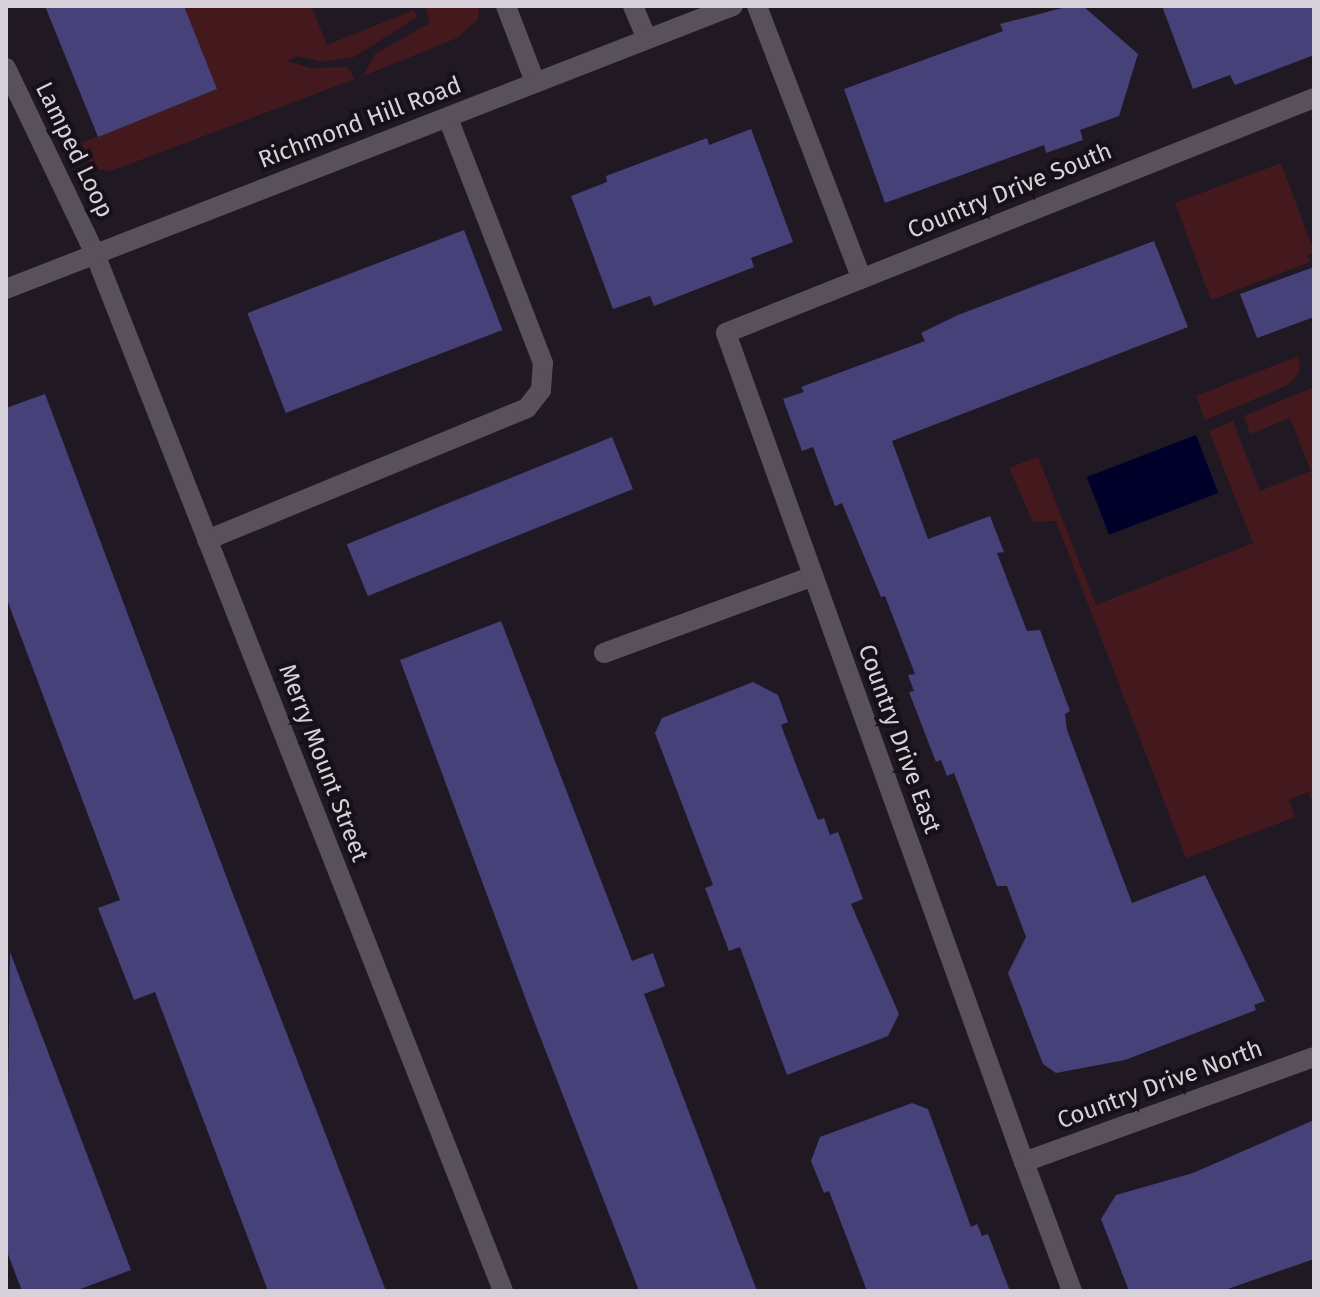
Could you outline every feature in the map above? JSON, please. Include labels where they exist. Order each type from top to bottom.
[{"type":"street","points":[[506,6],[535,82]]},
{"type":"street","points":[[633,6],[646,37]]},
{"type":"street","name":"Richmond Hill Road","points":[[6,289],[448,118],[646,37],[733,6]]},
{"type":"street","points":[[757,6],[862,279]]},
{"type":"street","name":"Lamped Loop","points":[[6,68],[95,254]]},
{"type":"street","name":"Country Drive South","points":[[726,333],[1314,98]]},
{"type":"street","points":[[207,540],[527,408],[541,390],[543,363],[448,118]]},
{"type":"street","name":"Merry Mount Street","points":[[95,254],[503,1291]]},
{"type":"street","name":"Country Drive East","points":[[726,333],[1072,1291]]},
{"type":"street","points":[[604,653],[813,576]]},
{"type":"street","name":"Country Drive North","points":[[1024,1162],[1314,1057]]},
{"type":"shaded area","points":[[184,6],[311,6],[327,45],[414,10],[417,17],[354,57],[323,62],[297,56],[287,61],[310,68],[347,67],[355,79],[111,171],[92,168],[81,143],[217,89]]},
{"type":"shaded area","points":[[425,6],[479,6],[478,19],[457,38],[363,76],[375,54],[430,23]]},
{"type":"shaded area","points":[[1281,163],[1314,252],[1307,255],[1310,262],[1211,300],[1175,203]]},
{"type":"shaded area","points":[[1299,356],[1299,373],[1288,385],[1205,420],[1196,396]]},
{"type":"shaded area","points":[[1314,387],[1314,805],[1308,792],[1289,799],[1295,817],[1186,858],[1056,521],[1033,522],[1009,468],[1038,457],[1096,605],[1253,543],[1209,431],[1233,421],[1260,491],[1311,471],[1290,418],[1250,434],[1244,416]]},
{"type":"water","points":[[1196,435],[1218,493],[1109,535],[1087,477]]},
{"type":"building","points":[[45,6],[184,6],[217,89],[98,137]]},
{"type":"building","points":[[1070,6],[1083,6],[1138,54],[1119,116],[1080,130],[1083,140],[1046,153],[1044,145],[885,203],[844,89],[1003,31],[1000,24]]},
{"type":"building","points":[[1162,6],[1314,6],[1314,55],[1235,85],[1230,75],[1193,89]]},
{"type":"building","points":[[751,129],[793,242],[751,258],[754,267],[654,306],[650,296],[613,309],[571,196],[607,182],[606,176],[707,138],[709,145]]},
{"type":"building","points":[[464,230],[502,330],[286,413],[247,313]]},
{"type":"building","points":[[1154,241],[1188,327],[892,441],[928,539],[990,516],[1004,552],[997,553],[1027,631],[1040,630],[1070,711],[1065,714],[1067,730],[1132,903],[1205,875],[1265,1001],[1254,1005],[1256,1010],[1125,1060],[1056,1073],[1043,1064],[1008,973],[1026,937],[1007,886],[997,886],[954,773],[947,776],[941,760],[936,762],[909,692],[914,691],[908,675],[915,674],[885,596],[881,597],[842,503],[835,506],[813,447],[802,451],[783,399],[804,392],[801,387],[925,341],[921,333],[958,315]]},
{"type":"building","points":[[1314,267],[1314,317],[1257,338],[1240,294]]},
{"type":"building","points":[[45,394],[386,1291],[268,1291],[155,992],[134,1000],[98,908],[120,900],[6,597],[6,408]]},
{"type":"building","points":[[612,437],[633,489],[368,596],[347,544]]},
{"type":"building","points":[[501,621],[632,961],[653,953],[665,986],[644,994],[757,1291],[639,1291],[529,1008],[400,660]]},
{"type":"building","points":[[753,682],[778,695],[788,722],[781,725],[798,770],[818,820],[824,818],[830,835],[838,832],[863,899],[851,904],[899,1014],[888,1036],[787,1075],[740,947],[729,951],[705,888],[713,885],[655,733],[662,718]]},
{"type":"building","points":[[10,952],[131,1270],[75,1291],[22,1291],[6,1249]]},
{"type":"building","points":[[912,1103],[928,1109],[971,1227],[977,1224],[982,1236],[988,1234],[1010,1291],[867,1291],[829,1191],[824,1193],[811,1161],[820,1137]]},
{"type":"building","points":[[1314,1120],[1314,1259],[1222,1291],[1129,1291],[1101,1219],[1116,1195],[1193,1173]]}]
